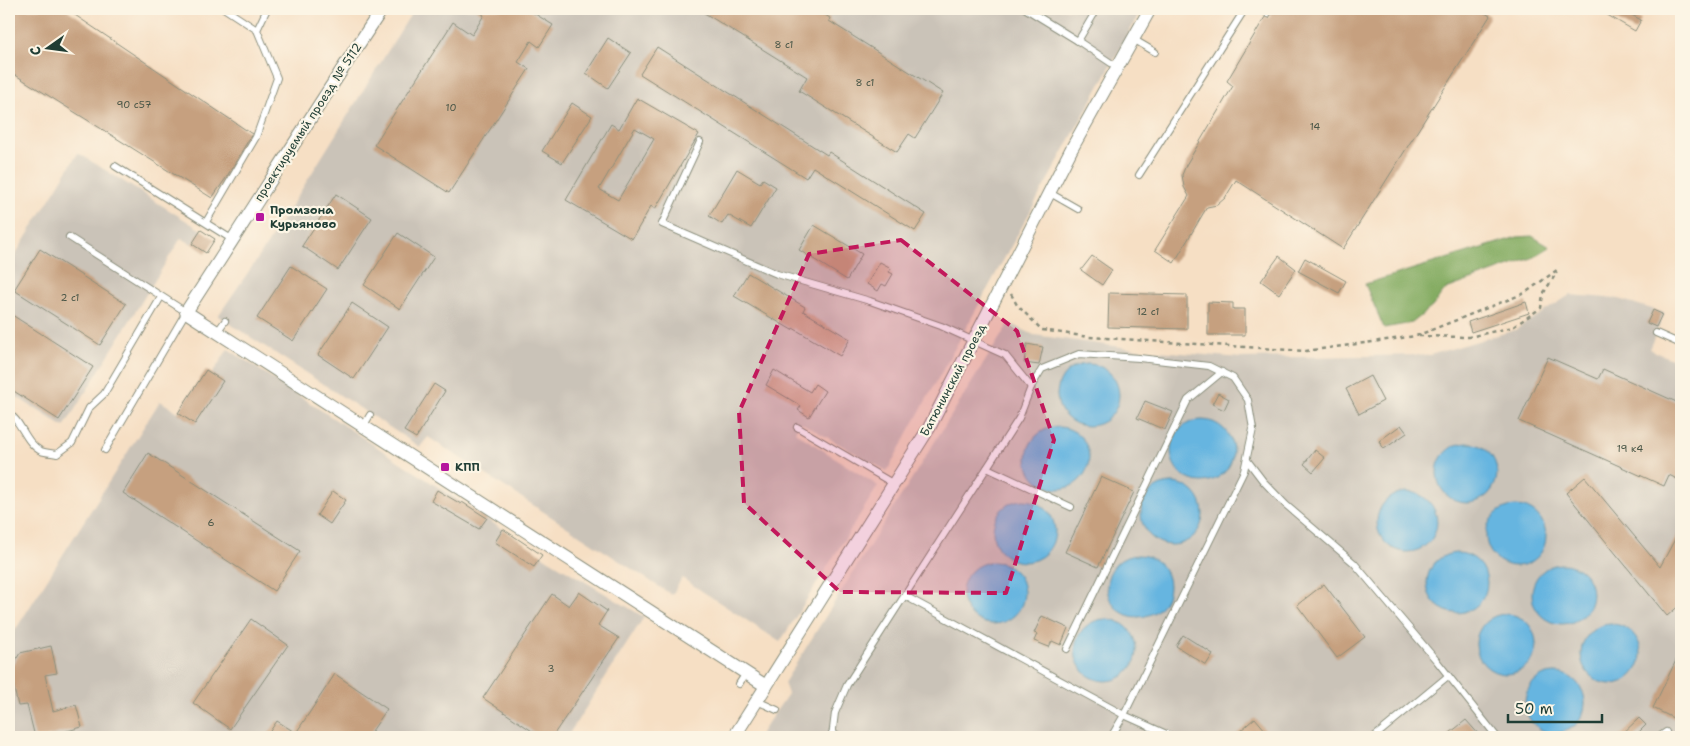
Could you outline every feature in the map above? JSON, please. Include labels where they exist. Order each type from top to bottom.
[{"type":"street","name":"проектируемый проезд № 5112","points":[[186,312],[234,241],[250,212],[382,9]]},
{"type":"street","name":"Батюнинский проезд","points":[[734,737],[929,428],[1050,193],[1150,9]]},
{"type":"street","points":[[186,312],[766,686]]},
{"type":"lane","points":[[206,222],[256,137],[277,78],[256,30],[225,9]]},
{"type":"lane","points":[[256,30],[266,9]]},
{"type":"lane","points":[[1026,9],[1117,67]]},
{"type":"lane","points":[[1078,41],[1097,9]]},
{"type":"lane","points":[[1139,174],[1245,9]]},
{"type":"lane","points":[[1133,39],[1155,52]]},
{"type":"lane","points":[[700,142],[662,224],[777,274],[942,326],[973,342],[1005,355],[1031,387]]},
{"type":"lane","points":[[114,166],[234,241]]},
{"type":"lane","points":[[1050,193],[1078,209]]},
{"type":"lane","points":[[69,237],[186,312],[104,450]]},
{"type":"lane","points":[[9,414],[14,417],[25,437],[41,451],[58,454],[72,443],[89,408],[104,394],[161,297]]},
{"type":"lane","points":[[217,332],[225,321]]},
{"type":"lane","points":[[1656,333],[1681,344]]},
{"type":"lane","points":[[840,737],[832,735],[835,713],[848,685],[1019,418],[1031,387],[1042,369],[1078,354],[1139,358],[1209,366],[1233,378],[1248,400],[1253,429],[1244,471],[1124,715],[1111,737]]},
{"type":"lane","points":[[1067,649],[1188,400],[1222,372]]},
{"type":"lane","points":[[363,427],[370,415]]},
{"type":"lane","points":[[797,427],[894,484]]},
{"type":"lane","points":[[1246,460],[1286,505],[1354,563],[1497,737]]},
{"type":"lane","points":[[987,468],[1071,507]]},
{"type":"lane","points":[[905,596],[1124,715],[1173,737]]},
{"type":"lane","points":[[739,684],[746,673]]},
{"type":"lane","points":[[1374,737],[1448,676]]},
{"type":"lane","points":[[757,701],[777,710]]},
{"type":"lane","points":[[1659,737],[1666,732]]},
{"type":"path","points":[[1586,9],[1590,12]]},
{"type":"path","points":[[1004,282],[1017,305],[1042,330],[1089,337],[1306,351],[1416,336],[1470,337],[1513,327],[1540,308],[1543,294],[1557,270],[1525,293],[1416,336]]},
{"type":"highlighted area","points":[[901,240],[1017,331],[1054,440],[1006,593],[840,592],[744,503],[739,412],[809,254]]},
{"type":"shaded area","points":[[414,9],[1142,9],[887,471],[800,422],[795,432],[878,486],[780,642],[682,578],[672,595],[428,437],[420,447],[218,316],[267,245]]},
{"type":"shaded area","points":[[78,153],[201,230],[192,244],[181,238],[64,427],[9,392],[9,265]]},
{"type":"shaded area","points":[[1570,295],[1619,299],[1665,313],[1649,349],[1681,363],[1681,737],[758,737],[788,694],[784,683],[1009,323],[1034,335],[1135,349],[1241,358],[1430,355],[1515,330]]},
{"type":"shaded area","points":[[228,349],[549,560],[644,617],[567,737],[9,737],[9,640],[160,401],[178,412],[206,370],[212,374]]},
{"type":"green space","points":[[1532,236],[1550,247],[1532,258],[1446,289],[1432,307],[1412,323],[1384,328],[1365,284],[1517,237]]},
{"type":"water","points":[[1088,364],[1105,369],[1110,373],[1114,378],[1119,395],[1114,412],[1110,417],[1105,421],[1088,426],[1071,421],[1066,417],[1062,412],[1057,395],[1062,378],[1066,373],[1071,369]]},
{"type":"water","points":[[1202,420],[1219,425],[1224,429],[1228,434],[1233,451],[1228,468],[1224,473],[1219,477],[1202,482],[1185,477],[1180,473],[1176,468],[1171,451],[1176,434],[1180,429],[1185,425]]},
{"type":"water","points":[[1058,427],[1075,432],[1080,436],[1084,441],[1089,458],[1084,475],[1080,480],[1075,484],[1058,489],[1041,484],[1036,480],[1032,475],[1027,458],[1032,441],[1036,436],[1041,432]]},
{"type":"water","points":[[1461,443],[1473,443],[1489,451],[1495,461],[1497,473],[1495,485],[1489,495],[1473,503],[1461,503],[1445,495],[1437,479],[1437,467],[1445,451]]},
{"type":"water","points":[[1172,483],[1189,488],[1194,492],[1198,497],[1203,514],[1198,531],[1194,536],[1189,540],[1172,545],[1155,540],[1150,536],[1146,531],[1141,514],[1146,497],[1150,492],[1155,488]]},
{"type":"water","points":[[1401,492],[1413,492],[1424,497],[1432,505],[1437,516],[1435,534],[1424,547],[1413,552],[1401,552],[1390,547],[1382,539],[1377,528],[1377,516],[1382,505],[1390,497]]},
{"type":"water","points":[[1024,500],[1036,502],[1046,509],[1053,519],[1055,531],[1053,543],[1046,553],[1036,560],[1024,562],[1012,560],[1002,553],[995,543],[993,531],[995,519],[1002,509],[1012,502]]},
{"type":"water","points":[[1510,506],[1522,506],[1538,514],[1544,524],[1546,536],[1544,548],[1538,558],[1522,566],[1510,566],[1494,558],[1486,542],[1486,530],[1494,514]]},
{"type":"water","points":[[1451,553],[1463,553],[1474,558],[1482,566],[1487,577],[1485,595],[1474,608],[1463,613],[1451,613],[1440,608],[1432,600],[1427,589],[1427,577],[1432,566],[1440,558]]},
{"type":"water","points":[[1138,555],[1155,560],[1160,564],[1164,569],[1169,586],[1164,603],[1160,608],[1155,612],[1138,617],[1121,612],[1116,608],[1112,603],[1107,586],[1112,569],[1116,564],[1121,560]]},
{"type":"water","points":[[993,562],[1005,564],[1015,571],[1022,581],[1024,593],[1022,605],[1015,615],[1005,622],[993,624],[981,622],[971,615],[964,605],[962,593],[964,581],[971,571],[981,564]]},
{"type":"water","points":[[1556,564],[1568,564],[1579,569],[1587,577],[1592,588],[1590,606],[1579,619],[1568,624],[1556,624],[1545,619],[1537,611],[1532,600],[1532,588],[1537,577],[1545,569]]},
{"type":"water","points":[[1500,614],[1512,614],[1523,619],[1531,627],[1536,638],[1534,656],[1523,669],[1512,674],[1500,674],[1489,669],[1481,661],[1476,650],[1476,638],[1481,627],[1489,619]]},
{"type":"water","points":[[1106,619],[1123,624],[1128,628],[1132,633],[1137,650],[1132,667],[1128,672],[1123,676],[1106,681],[1089,676],[1084,672],[1080,667],[1075,650],[1080,633],[1084,628],[1089,624]]},
{"type":"water","points":[[1605,624],[1617,624],[1633,632],[1639,642],[1641,654],[1639,666],[1633,676],[1617,684],[1605,684],[1589,676],[1581,660],[1581,648],[1589,632]]},
{"type":"water","points":[[1549,673],[1561,673],[1572,678],[1580,686],[1585,697],[1583,715],[1572,728],[1561,733],[1549,733],[1538,728],[1530,720],[1525,709],[1525,697],[1530,686],[1538,678]]},
{"type":"building","points":[[9,9],[66,9],[252,134],[212,198],[9,71]]},
{"type":"building","points":[[475,9],[527,9],[553,25],[539,47],[531,41],[518,62],[529,69],[449,193],[374,145],[453,22],[472,35],[484,15]]},
{"type":"building","points":[[698,9],[815,9],[830,18],[829,21],[943,93],[915,138],[909,134],[897,152],[799,91],[807,77]]},
{"type":"building","points":[[1270,9],[1479,9],[1490,16],[1343,249],[1236,180],[1225,198],[1217,205],[1207,207],[1174,263],[1155,250],[1189,196],[1184,187],[1182,175],[1186,165],[1233,86],[1227,81],[1265,17],[1269,18],[1271,15]]},
{"type":"building","points":[[1597,9],[1621,9],[1641,20],[1635,31]]},
{"type":"building","points":[[608,38],[631,53],[608,88],[586,73]]},
{"type":"building","points":[[657,47],[827,155],[829,152],[926,214],[915,231],[813,167],[806,178],[640,74]]},
{"type":"building","points":[[637,98],[699,134],[655,209],[651,206],[632,239],[566,200],[611,124],[619,129]],"holes":[[[635,128],[654,139],[618,200],[599,189]]]},
{"type":"building","points":[[572,103],[592,116],[562,163],[542,151]]},
{"type":"building","points":[[737,169],[760,183],[763,179],[776,187],[751,228],[728,215],[722,224],[709,216]]},
{"type":"building","points":[[336,194],[372,218],[338,270],[302,246]]},
{"type":"building","points":[[814,225],[862,254],[847,280],[799,250]]},
{"type":"building","points":[[201,230],[215,239],[206,253],[192,244]]},
{"type":"building","points":[[398,233],[434,257],[400,309],[364,285]]},
{"type":"building","points":[[40,249],[126,304],[100,345],[14,290]]},
{"type":"building","points":[[1092,256],[1112,270],[1102,285],[1081,270]]},
{"type":"building","points":[[1279,256],[1296,269],[1279,294],[1261,281]]},
{"type":"building","points":[[1305,258],[1346,281],[1339,293],[1298,271]]},
{"type":"building","points":[[880,262],[891,268],[889,272],[893,274],[886,286],[882,284],[878,291],[867,284]]},
{"type":"building","points":[[291,266],[327,289],[293,341],[257,318]]},
{"type":"building","points":[[748,273],[805,307],[803,311],[850,339],[840,356],[734,296]]},
{"type":"building","points":[[1109,293],[1187,295],[1187,329],[1108,327]]},
{"type":"building","points":[[1208,302],[1233,303],[1233,309],[1245,309],[1245,335],[1208,335]]},
{"type":"building","points":[[1526,302],[1529,313],[1471,332],[1468,322]]},
{"type":"building","points":[[352,303],[388,327],[354,379],[318,355]]},
{"type":"building","points":[[1653,310],[1662,314],[1656,327],[1647,323]]},
{"type":"building","points":[[9,313],[93,367],[59,420],[9,388]]},
{"type":"building","points":[[1027,344],[1043,347],[1039,365],[1024,363]]},
{"type":"building","points":[[1548,357],[1598,379],[1603,369],[1681,404],[1681,481],[1669,475],[1664,486],[1519,421]]},
{"type":"building","points":[[206,370],[223,381],[195,424],[178,413]]},
{"type":"building","points":[[774,370],[810,392],[815,384],[825,391],[809,417],[798,410],[801,406],[766,385]]},
{"type":"building","points":[[1370,376],[1383,401],[1359,414],[1346,389]]},
{"type":"building","points":[[434,384],[445,391],[416,438],[404,431]]},
{"type":"building","points":[[1218,393],[1229,399],[1224,410],[1212,404]]},
{"type":"building","points":[[1145,401],[1173,412],[1165,430],[1137,418]]},
{"type":"building","points":[[1401,425],[1407,433],[1384,449],[1379,441]]},
{"type":"building","points":[[1315,450],[1325,458],[1313,472],[1304,464]]},
{"type":"building","points":[[148,453],[300,551],[274,591],[123,493]]},
{"type":"building","points":[[1101,477],[1134,492],[1098,567],[1065,552]]},
{"type":"building","points":[[1585,477],[1660,567],[1681,528],[1681,604],[1667,616],[1566,493]]},
{"type":"building","points":[[437,490],[461,504],[462,502],[487,518],[479,529],[431,501]]},
{"type":"building","points":[[333,491],[346,500],[330,524],[317,515]]},
{"type":"building","points":[[503,529],[542,555],[534,567],[495,542]]},
{"type":"building","points":[[1324,584],[1365,637],[1337,658],[1297,605]]},
{"type":"building","points":[[579,592],[607,611],[598,625],[619,638],[552,737],[541,737],[483,698],[552,594],[569,606]]},
{"type":"building","points":[[1042,616],[1068,628],[1061,645],[1052,641],[1049,647],[1034,641],[1037,634],[1034,633]]},
{"type":"building","points":[[251,619],[288,645],[230,729],[193,703]]},
{"type":"building","points":[[1183,635],[1213,654],[1206,665],[1176,646]]},
{"type":"building","points":[[51,646],[57,673],[45,675],[53,711],[76,705],[82,727],[45,737],[35,737],[27,705],[18,706],[10,670],[20,653]]},
{"type":"building","points":[[1681,650],[1681,705],[1675,719],[1653,708]]},
{"type":"building","points":[[335,674],[387,709],[368,737],[266,737],[277,721],[296,733]]},
{"type":"building","points":[[1255,718],[1271,737],[1233,737]]},
{"type":"building","points":[[1639,718],[1646,725],[1634,737],[1619,737]]},
{"type":"building","points":[[1466,720],[1481,737],[1445,737]]},
{"type":"place","name":"Промзона Курьяново","points":[[260,217]]},
{"type":"place","name":"КПП","points":[[445,467]]}]
